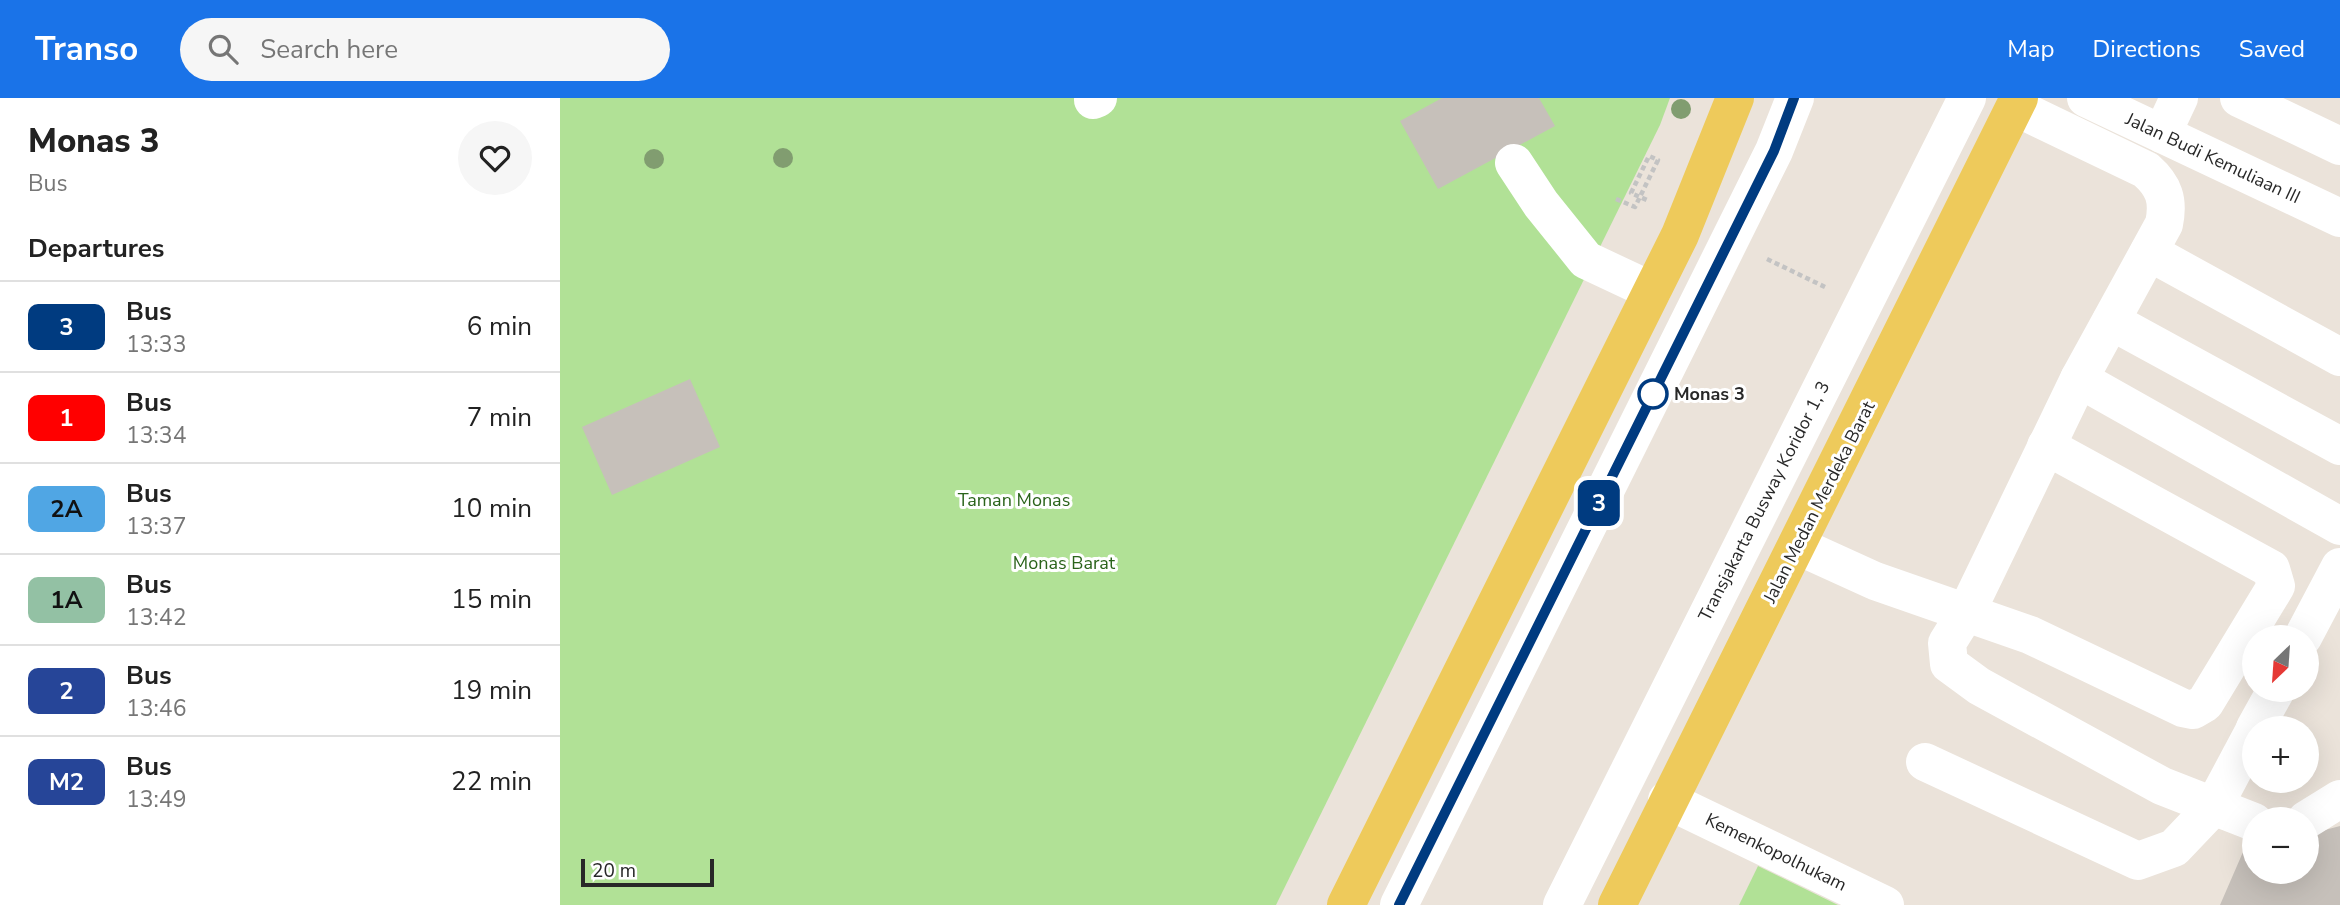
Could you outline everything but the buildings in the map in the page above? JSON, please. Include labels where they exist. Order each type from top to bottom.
[{"type":"main road","points":[[1346,905],[1680,234],[1735,98]]},
{"type":"main road","name":"Jalan Medan Merdeka Barat","points":[[1617,905],[2017,102]]},
{"type":"lane","points":[[1399,905],[1774,151],[1795,98]]},
{"type":"lane","name":"Transjakarta Busway Koridor 1, 3","points":[[1562,905],[1967,98]]},
{"type":"lane","name":"Jalan Budi Kemuliaan III","points":[[2086,98],[2340,218]]},
{"type":"lane","points":[[2162,134],[2179,98]]},
{"type":"lane","points":[[2239,98],[2340,146]]},
{"type":"lane","points":[[2017,102],[2146,170],[2160,183],[2168,206],[2164,224],[2079,379],[1967,611],[1947,643],[1949,664],[1979,686],[2162,786],[2242,817]]},
{"type":"lane","points":[[1514,163],[1541,204],[1586,260],[1652,291]]},
{"type":"lane","points":[[2149,252],[2340,357]]},
{"type":"lane","points":[[2111,321],[2340,446]]},
{"type":"lane","points":[[2079,379],[2340,526]]},
{"type":"lane","points":[[2046,446],[2271,569],[2277,586],[2259,625]]},
{"type":"lane","points":[[1798,545],[1875,581],[2030,635],[2183,708],[2193,710],[2205,703],[2242,656]]},
{"type":"lane","points":[[2309,625],[2340,567]]},
{"type":"lane","points":[[1925,762],[2138,861],[2174,848],[2214,806],[2242,753]]},
{"type":"lane","points":[[2319,812],[2340,799]]},
{"type":"lane","name":"Kemenkopolhukam","points":[[1667,800],[1885,905]]},
{"type":"path","points":[[1616,199],[1636,207],[1658,160],[1649,156],[1632,193],[1640,197]]},
{"type":"path","points":[[1766,258],[1827,288]]},
{"type":"green space","name":"Monas Barat","points":[[560,98],[1670,98],[1660,125],[1276,905],[560,905]]},
{"type":"green space","points":[[1758,866],[1838,905],[1739,905]]},
{"type":"bus line","name":"3","points":[[1399,905],[1774,151],[1794,98]]},
{"type":"place","name":"Monas 3","points":[[1653,394]]},
{"type":"park label","name":"Taman Monas","points":[[1014,500]]}]
